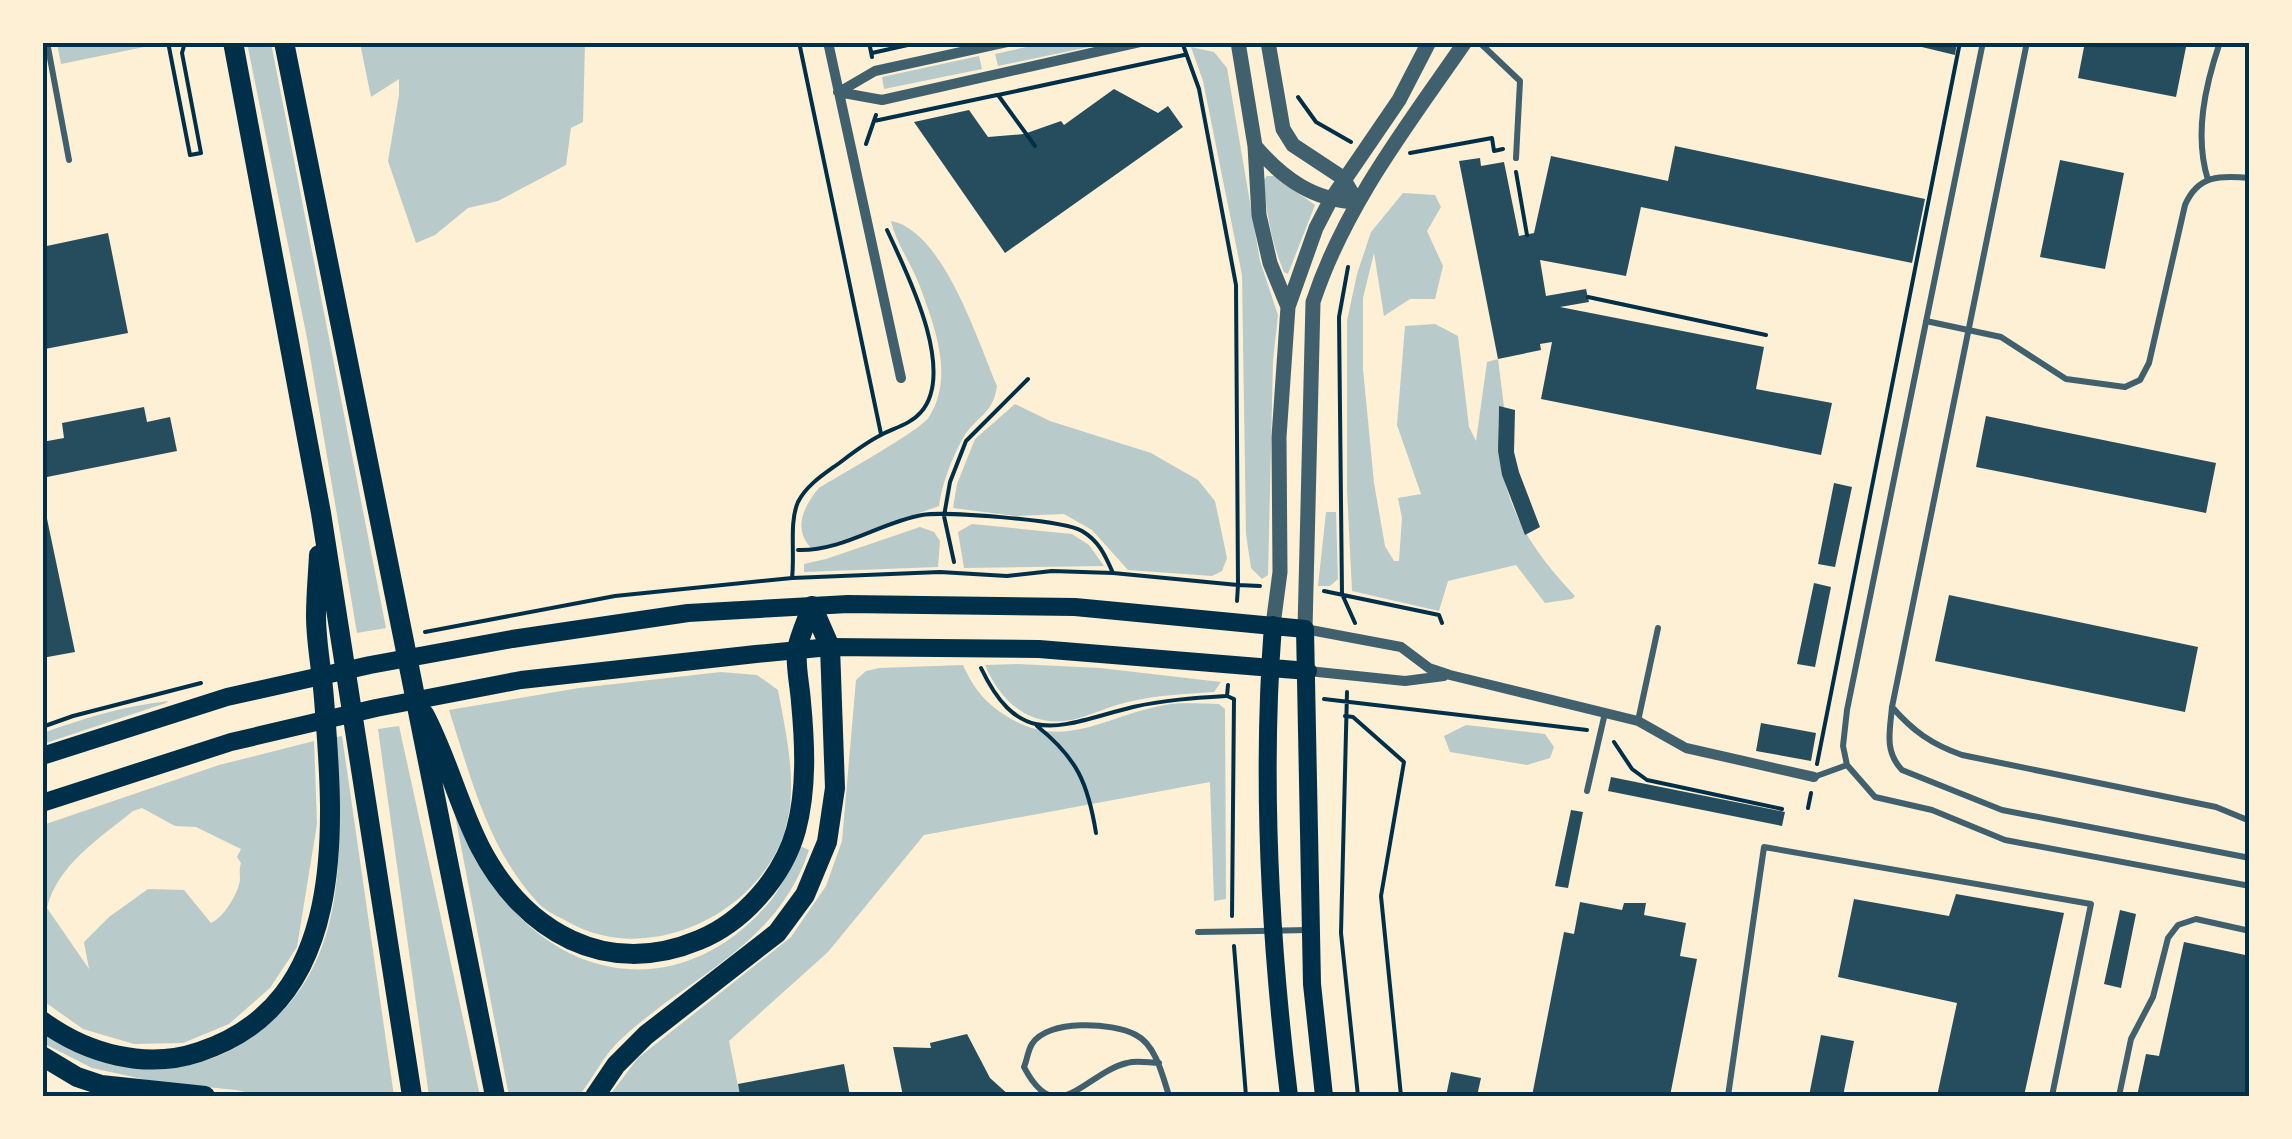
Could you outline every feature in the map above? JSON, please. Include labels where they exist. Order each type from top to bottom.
[{"type":"highway","points":[[233,42],[321,513],[412,1096]]},
{"type":"highway","points":[[284,42],[495,1096]]},
{"type":"highway","points":[[42,1020],[81,1044],[106,1053],[146,1059],[186,1057],[241,1034],[264,1016],[298,974],[318,926],[328,861],[330,801],[316,618],[321,513]]},
{"type":"highway","points":[[415,697],[444,752],[479,845],[510,892],[530,914],[570,940],[598,951],[642,956],[675,949],[725,926],[746,910],[785,858],[796,833],[804,774],[797,650],[812,606]]},
{"type":"highway","points":[[595,1096],[616,1065],[646,1036],[778,932],[805,895],[827,842],[834,788],[830,647],[812,606]]},
{"type":"highway","points":[[42,1056],[101,1085],[205,1096]]},
{"type":"main road","points":[[42,756],[227,697],[370,665],[688,613],[812,606],[1075,607],[1305,629],[1312,984],[1324,1096]]},
{"type":"main road","points":[[1273,625],[1267,700],[1273,931],[1275,984],[1289,1096]]},
{"type":"main road","points":[[42,803],[231,742],[376,708],[521,680],[797,650],[1040,649],[1308,672]]},
{"type":"street","points":[[828,42],[901,378]]},
{"type":"street","points":[[838,92],[875,71],[1007,42]]},
{"type":"street","points":[[838,92],[882,100],[1140,42]]},
{"type":"street","points":[[1238,42],[1255,146],[1260,215],[1270,262],[1288,308]]},
{"type":"street","points":[[1268,42],[1283,129],[1294,146],[1343,178],[1357,202]]},
{"type":"street","points":[[1273,625],[1280,588],[1279,438],[1288,308],[1316,228],[1330,201],[1399,100],[1429,42]]},
{"type":"street","points":[[1465,42],[1357,202],[1328,256],[1313,302],[1305,629],[1401,647],[1429,668],[1450,676],[1638,721],[1686,748],[1814,777]]},
{"type":"street","points":[[1255,146],[1270,163],[1307,190],[1330,201],[1357,202]]},
{"type":"street","points":[[1308,672],[1405,681],[1450,676]]},
{"type":"lane","points":[[47,42],[68,160]]},
{"type":"lane","points":[[1479,42],[1520,82],[1516,158]]},
{"type":"lane","points":[[1983,42],[1847,710],[1843,746],[1847,765],[1875,796],[1932,810],[2005,840],[2250,886]]},
{"type":"lane","points":[[2027,42],[1892,707],[1888,745],[1902,770],[2002,810],[2250,858]]},
{"type":"lane","points":[[2208,180],[2202,158],[2201,124],[2220,42]]},
{"type":"lane","points":[[1926,321],[2000,338],[2066,379],[2118,388],[2138,382],[2148,363],[2184,205],[2191,190],[2226,176],[2250,178]]},
{"type":"lane","points":[[1638,721],[1658,628]]},
{"type":"lane","points":[[1892,707],[1914,731],[1936,746],[1962,755],[2216,806],[2250,820]]},
{"type":"lane","points":[[1587,791],[1606,714]]},
{"type":"lane","points":[[1814,777],[1847,765]]},
{"type":"lane","points":[[1728,1096],[1764,847],[2091,904],[2052,1096]]},
{"type":"lane","points":[[2119,1096],[2131,1039],[2153,997],[2168,938],[2178,925],[2196,919],[2250,932]]},
{"type":"lane","points":[[1198,932],[1310,930]]},
{"type":"lane","points":[[1159,1064],[1130,1062],[1107,1071],[1071,1096],[1050,1096],[1032,1083],[1024,1067],[1032,1043],[1048,1029],[1084,1025],[1138,1035],[1159,1064],[1169,1096]]},
{"type":"path","points":[[168,42],[190,155],[201,153],[182,52],[185,42]]},
{"type":"path","points":[[799,42],[881,434]]},
{"type":"path","points":[[872,53],[921,42]]},
{"type":"path","points":[[1182,42],[1198,89],[1236,284],[1238,585],[1234,622]]},
{"type":"path","points":[[1808,808],[1960,42]]},
{"type":"path","points":[[1034,146],[998,95],[1184,55]]},
{"type":"path","points":[[1297,95],[1316,122],[1363,150]]},
{"type":"path","points":[[1410,153],[1492,138],[1494,151],[1517,147]]},
{"type":"path","points":[[1516,158],[1527,234]]},
{"type":"path","points":[[1349,264],[1339,316],[1342,594],[1356,619],[1354,638]]},
{"type":"path","points":[[1588,297],[1766,334]]},
{"type":"path","points":[[954,562],[944,516],[950,482],[966,441],[1028,379]]},
{"type":"path","points":[[792,578],[796,550],[820,550],[916,517],[944,516],[1048,522],[1076,528],[1102,550],[1113,572]]},
{"type":"path","points":[[507,617],[615,596],[792,578],[940,572],[1007,576],[1052,571],[1113,572],[1238,585]]},
{"type":"path","points":[[1342,594],[1439,615],[1442,623]]},
{"type":"path","points":[[1227,696],[1229,663]]},
{"type":"path","points":[[980,664],[999,698],[1070,756],[1082,775],[1096,833]]},
{"type":"path","points":[[1349,676],[1345,701],[1341,934],[1358,1096]]},
{"type":"path","points":[[42,728],[208,681]]},
{"type":"path","points":[[1037,726],[1060,727],[1164,700],[1227,696],[1234,699],[1232,932],[1246,1096]]},
{"type":"path","points":[[1308,698],[1572,726],[1600,733],[1619,746],[1632,769],[1647,780],[1782,809]]},
{"type":"path","points":[[1345,716],[1353,717],[1404,762],[1381,896],[1401,1096]]},
{"type":"shaded area","points":[[148,42],[149,46],[61,64],[57,43]]},
{"type":"shaded area","points":[[1049,42],[1108,43],[998,66],[995,54]]},
{"type":"shaded area","points":[[247,43],[271,43],[386,628],[357,633],[307,338]]},
{"type":"shaded area","points":[[360,43],[585,43],[583,122],[571,128],[566,165],[498,201],[468,208],[435,235],[416,243],[388,161],[399,79],[371,97]]},
{"type":"shaded area","points":[[1191,47],[1214,52],[1227,68],[1260,261],[1278,315],[1273,361],[1268,575],[1262,579],[1251,568],[1246,534],[1242,275],[1203,81]]},
{"type":"shaded area","points":[[979,56],[982,69],[884,89],[882,77]]},
{"type":"shaded area","points":[[1274,176],[1315,205],[1288,274],[1284,272],[1270,227],[1263,181]]},
{"type":"shaded area","points":[[1403,193],[1435,195],[1441,207],[1427,231],[1443,266],[1435,299],[1410,299],[1384,316],[1374,253],[1363,298],[1363,369],[1374,483],[1385,546],[1394,561],[1399,561],[1402,518],[1398,498],[1421,494],[1397,425],[1405,326],[1435,324],[1458,336],[1469,427],[1476,441],[1487,362],[1498,359],[1504,407],[1499,407],[1499,436],[1506,487],[1525,532],[1575,596],[1572,599],[1545,603],[1516,565],[1448,581],[1439,611],[1352,591],[1347,489],[1347,321],[1371,232]]},
{"type":"shaded area","points":[[891,221],[910,229],[927,244],[942,266],[980,343],[997,386],[995,396],[959,446],[939,506],[820,548],[810,547],[802,532],[802,517],[819,488],[922,424],[937,401],[941,385],[936,333]]},
{"type":"shaded area","points":[[1015,404],[1050,421],[1151,453],[1198,480],[1215,501],[1227,558],[1222,571],[1212,576],[1128,570],[1092,530],[1064,514],[1015,516],[953,508],[957,484],[975,439]]},
{"type":"shaded area","points":[[1326,512],[1336,512],[1338,579],[1330,586],[1318,586]]},
{"type":"shaded area","points":[[972,524],[1072,534],[1089,545],[1104,566],[964,568],[958,532]]},
{"type":"shaded area","points":[[920,527],[934,532],[940,541],[938,567],[804,572],[804,564]]},
{"type":"shaded area","points":[[963,665],[976,688],[993,706],[1028,727],[1048,731],[1086,728],[1172,704],[1219,704],[1225,709],[1226,899],[1214,901],[1210,782],[924,835],[828,952],[729,1041],[740,1096],[609,1096],[638,1058],[791,937],[826,886],[842,841],[856,680],[866,671],[879,668]]},
{"type":"shaded area","points":[[985,665],[1100,668],[1221,682],[1214,692],[1149,698],[1076,719],[1045,721],[1009,702]]},
{"type":"shaded area","points":[[721,672],[757,675],[778,690],[791,793],[786,827],[773,858],[728,907],[699,924],[667,935],[634,939],[601,935],[545,909],[521,882],[494,836],[449,710],[579,688]]},
{"type":"shaded area","points":[[168,701],[43,744],[43,733],[120,709]]},
{"type":"shaded area","points":[[1466,725],[1545,734],[1554,747],[1550,758],[1527,765],[1450,752],[1444,736]]},
{"type":"shaded area","points":[[399,726],[480,1096],[429,1096],[378,729]]},
{"type":"shaded area","points":[[342,736],[394,1096],[262,1096],[156,1082],[92,1068],[43,1043],[42,1032],[175,1062],[201,1061],[249,1039],[293,999],[314,966],[335,894],[339,815],[336,737]]},
{"type":"shaded area","points":[[314,741],[317,824],[297,947],[270,988],[229,1024],[183,1043],[134,1044],[83,1029],[42,1000],[43,825],[219,765]],"holes":[[[142,808],[175,826],[196,827],[241,849],[237,857],[241,863],[240,880],[230,904],[211,923],[184,890],[148,889],[109,917],[84,942],[89,969],[47,908],[60,879],[81,854],[133,811]]]},
{"type":"shaded area","points":[[455,815],[489,879],[525,922],[568,952],[598,964],[628,969],[658,968],[687,961],[715,948],[742,930],[772,899],[800,846],[809,850],[795,883],[754,936],[620,1040],[579,1096],[509,1096]]},
{"type":"building","points":[[1901,42],[1957,42],[1955,55]]},
{"type":"building","points":[[2085,42],[2187,42],[2176,97],[2078,78]]},
{"type":"building","points":[[1114,89],[1158,113],[1168,106],[1183,127],[1005,253],[914,122],[969,110],[988,137],[1024,134],[1061,121],[1064,125]]},
{"type":"building","points":[[1675,146],[1925,199],[1912,263],[1641,207],[1626,276],[1540,260],[1546,296],[1586,289],[1589,302],[1560,307],[1764,347],[1756,389],[1832,403],[1821,455],[1541,399],[1552,342],[1540,344],[1541,350],[1498,359],[1459,161],[1480,158],[1481,166],[1504,162],[1519,236],[1534,233],[1551,156],[1668,181]]},
{"type":"building","points":[[2060,160],[2124,173],[2105,269],[2040,257]]},
{"type":"building","points":[[108,233],[128,333],[45,349],[42,247]]},
{"type":"building","points":[[1499,406],[1515,410],[1514,452],[1540,527],[1525,535],[1502,475]]},
{"type":"building","points":[[144,407],[147,422],[170,417],[177,451],[42,478],[42,442],[64,438],[62,423]]},
{"type":"building","points":[[1986,416],[2216,463],[2206,513],[1976,467]]},
{"type":"building","points":[[1834,483],[1852,487],[1835,567],[1818,564]]},
{"type":"building","points":[[42,495],[75,652],[42,658]]},
{"type":"building","points":[[1814,583],[1831,587],[1815,667],[1797,664]]},
{"type":"building","points":[[1949,595],[2198,647],[2185,712],[1935,661]]},
{"type":"building","points":[[1761,723],[1816,733],[1811,761],[1756,751]]},
{"type":"building","points":[[1611,777],[1785,812],[1782,826],[1608,791]]},
{"type":"building","points":[[1571,810],[1583,812],[1568,888],[1555,886]]},
{"type":"building","points":[[1956,894],[2064,913],[2024,1096],[1937,1096],[1957,1003],[1838,977],[1854,899],[1949,916]]},
{"type":"building","points":[[1580,902],[1622,910],[1624,903],[1646,903],[1644,915],[1686,923],[1680,956],[1697,959],[1670,1096],[1532,1096],[1564,932],[1574,934]]},
{"type":"building","points":[[2120,910],[2136,914],[2121,988],[2104,984]]},
{"type":"building","points":[[2184,942],[2250,956],[2250,1096],[2137,1096],[2146,1054],[2159,1056]]},
{"type":"building","points":[[967,1034],[990,1078],[1010,1096],[903,1096],[893,1047],[931,1048],[930,1043]]},
{"type":"building","points":[[1821,1035],[1854,1041],[1843,1096],[1809,1096]]},
{"type":"building","points":[[844,1064],[850,1096],[740,1096],[738,1084]]},
{"type":"building","points":[[1451,1072],[1481,1078],[1477,1096],[1446,1096]]}]
